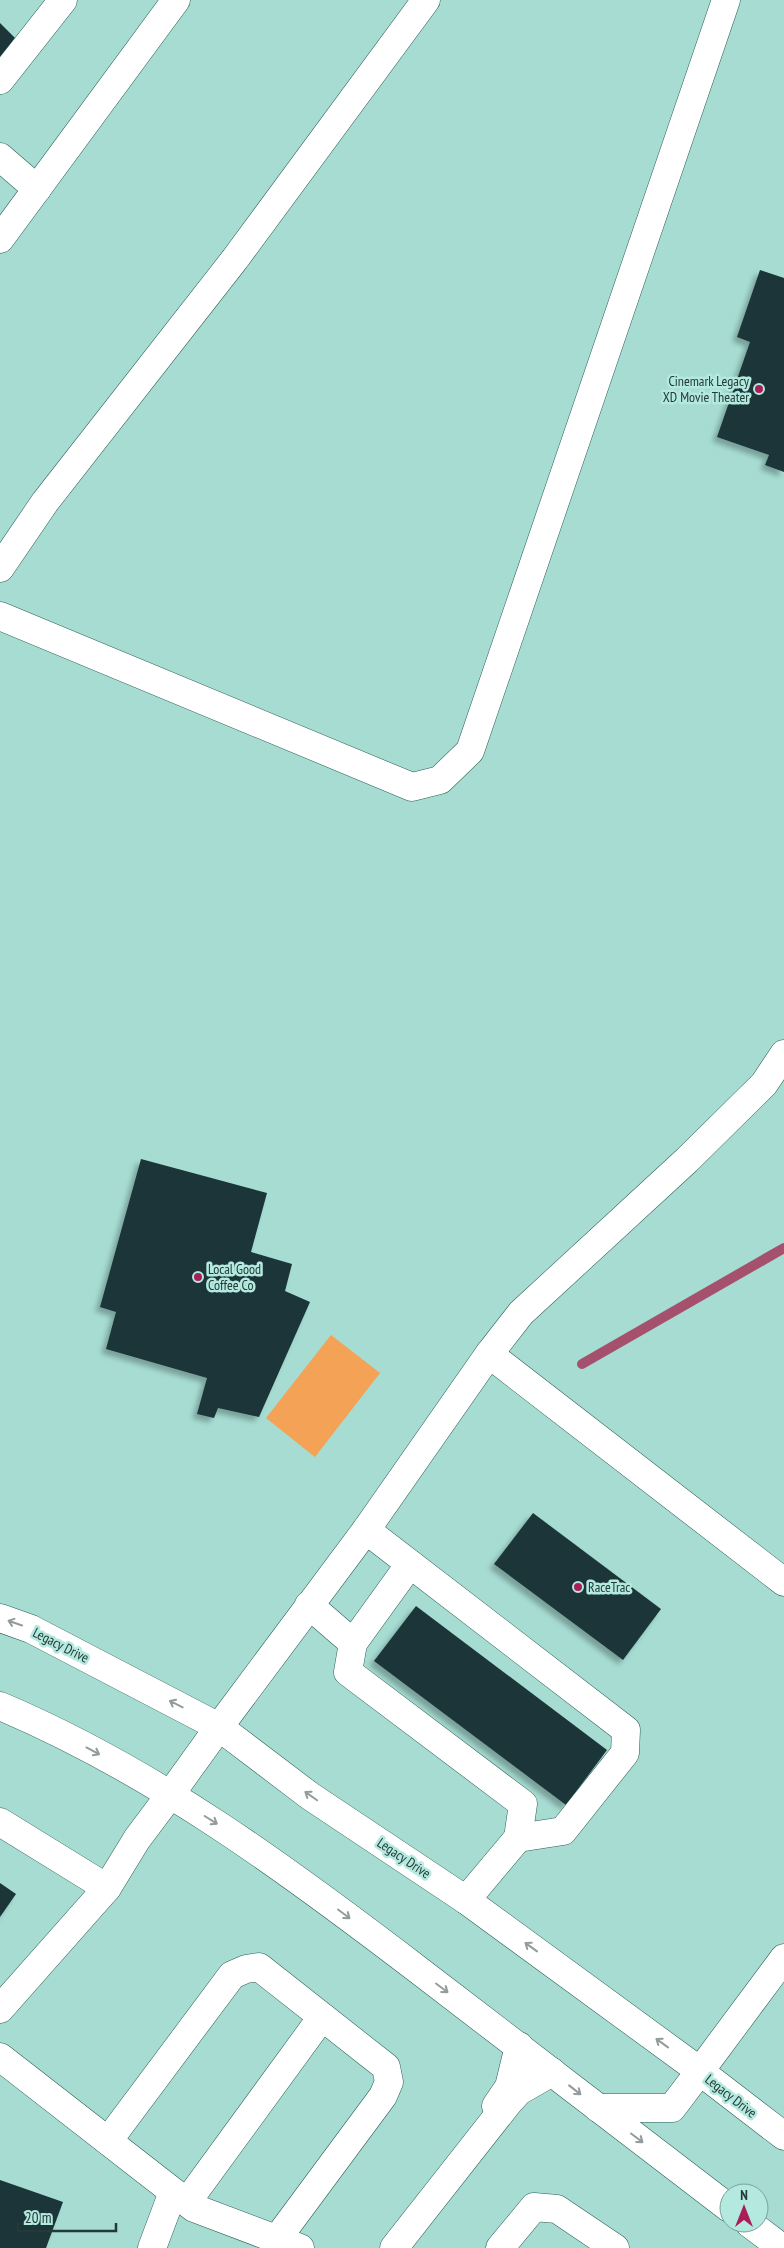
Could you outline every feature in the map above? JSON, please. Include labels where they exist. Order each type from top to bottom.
[{"type":"main road","points":[[0,80],[63,0]]},
{"type":"main road","points":[[0,239],[176,0]]},
{"type":"main road","points":[[0,568],[45,502],[235,259],[426,0]]},
{"type":"main road","points":[[0,616],[412,787],[440,780],[470,751],[726,0]]},
{"type":"main road","points":[[0,157],[37,189]]},
{"type":"main road","points":[[0,2009],[107,1888],[137,1839],[366,1530],[489,1354],[521,1313],[688,1160],[764,1084],[784,1054]]},
{"type":"main road","points":[[489,1354],[784,1582]]},
{"type":"main road","points":[[366,1530],[626,1730],[625,1753],[563,1831],[518,1838]]},
{"type":"main road","points":[[410,1564],[353,1643],[348,1672],[523,1804],[518,1838],[466,1900]]},
{"type":"main road","points":[[309,1605],[353,1643]]},
{"type":"main road","name":"Legacy Drive","points":[[0,1618],[31,1629],[219,1727],[310,1796],[466,1900],[697,2069],[784,2136]]},
{"type":"main road","points":[[0,1706],[68,1738],[125,1768],[276,1863],[519,2046],[719,2200]]},
{"type":"main road","points":[[0,1822],[107,1888]]},
{"type":"main road","points":[[598,2108],[672,2108],[697,2069],[784,1958]]},
{"type":"main road","points":[[0,2057],[194,2208],[288,2244],[383,2096],[389,2082],[386,2067],[259,1967],[232,1975],[108,2141]]},
{"type":"main road","points":[[152,2248],[180,2197],[322,2017]]},
{"type":"main road","points":[[480,2136],[487,2118],[509,2087],[519,2046]]},
{"type":"main road","points":[[394,2248],[480,2136],[519,2091],[552,2072]]},
{"type":"main road","points":[[500,2248],[534,2207],[556,2209],[615,2248]]},
{"type":"main road","points":[[762,2233],[782,2248]]},
{"type":"shaded area","points":[[331,1335],[380,1373],[315,1457],[266,1418]]},
{"type":"building","points":[[0,23],[18,41],[0,59]]},
{"type":"building","name":"Cinemark Legacy XD Movie Theater","points":[[760,270],[784,278],[784,472],[765,465],[769,455],[717,437],[750,342],[737,337]]},
{"type":"building","name":"Local Good Coffee Co","points":[[141,1159],[267,1193],[251,1252],[292,1264],[285,1291],[310,1302],[259,1417],[218,1408],[214,1418],[197,1414],[207,1378],[106,1349],[116,1312],[100,1307]]},
{"type":"building","name":"RaceTrac","points":[[533,1513],[661,1609],[623,1660],[494,1564]]},
{"type":"building","points":[[416,1606],[607,1750],[566,1805],[374,1661]]},
{"type":"building","points":[[0,1883],[16,1894],[0,1917]]},
{"type":"building","points":[[0,2180],[63,2202],[46,2248],[0,2248]]},
{"type":"waterway","points":[[582,1364],[784,1248]]},
{"type":"place","name":"Cinemark Legacy XD Movie Theater","points":[[759,389]]},
{"type":"place","name":"Local Good Coffee Co","points":[[198,1277]]},
{"type":"place","name":"RaceTrac","points":[[578,1587]]}]
